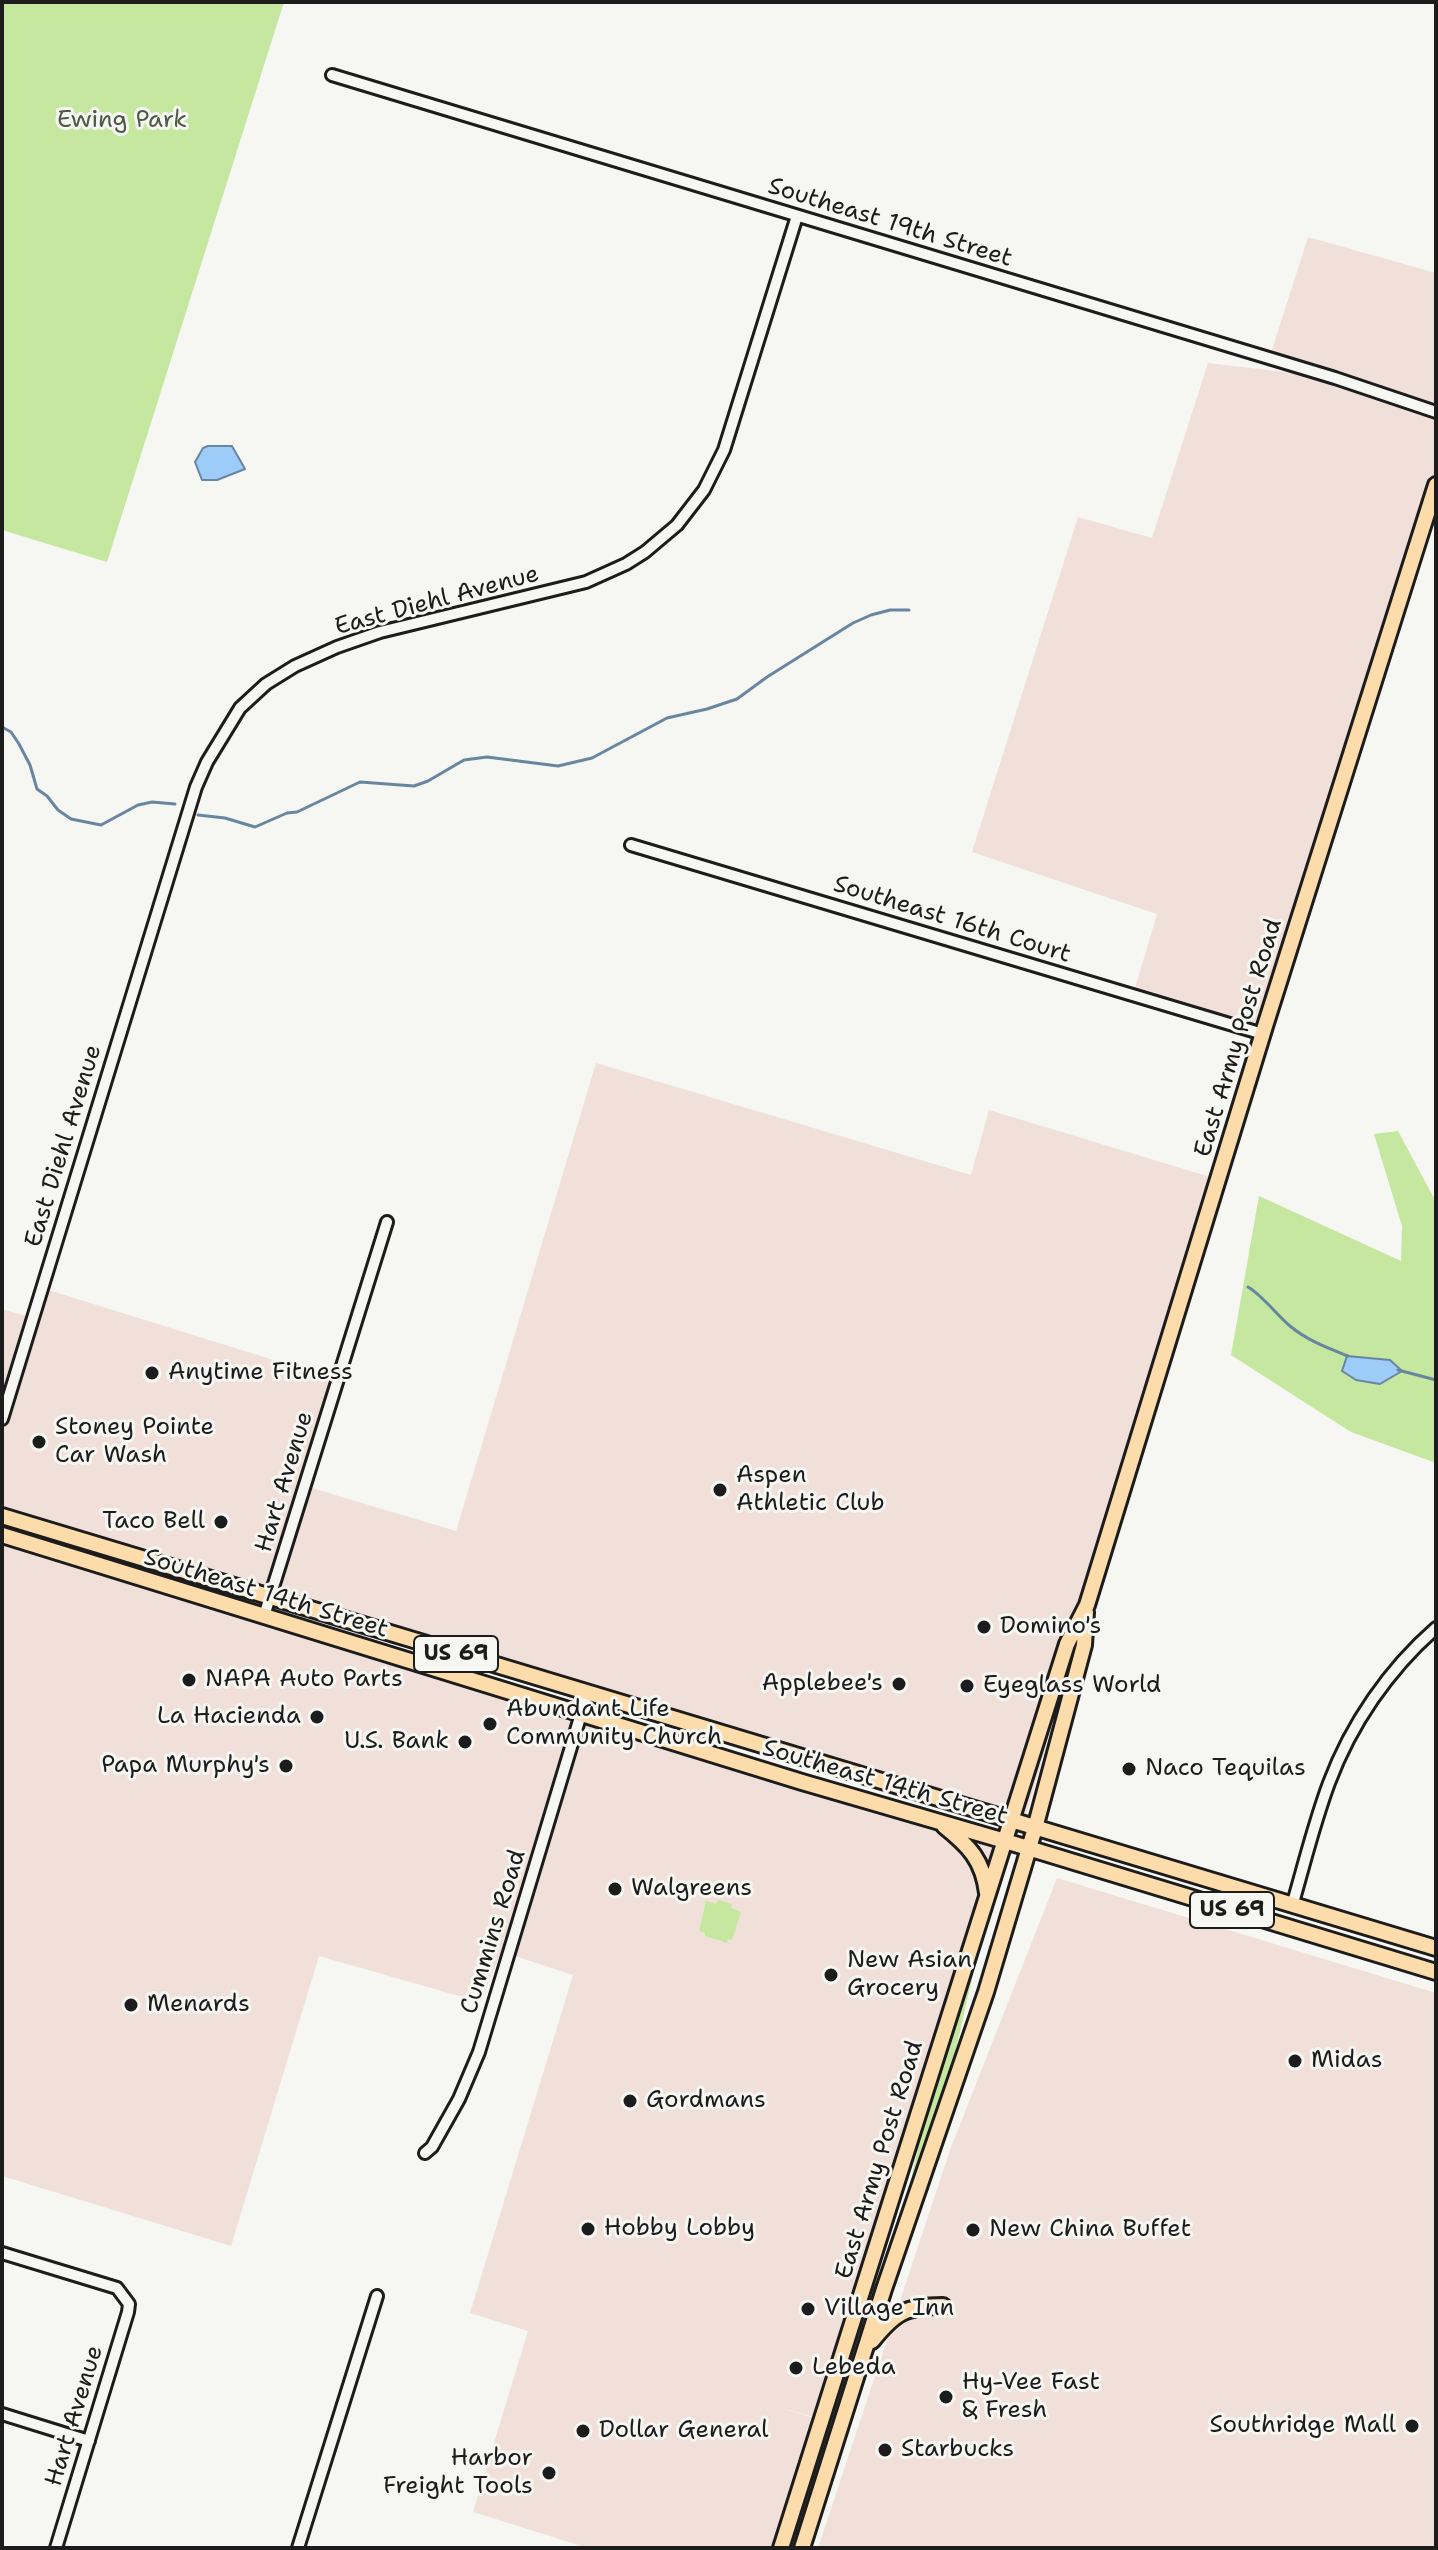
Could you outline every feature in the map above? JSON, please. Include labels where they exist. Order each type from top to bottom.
[{"type":"main road","name":"East Army Post Road","points":[[781,2548],[1067,1644],[1087,1605],[1436,485]]},
{"type":"main road","name":"Southeast 14th Street","points":[[2,1516],[1436,1948]]},
{"type":"main road","name":"Southeast 14th Street","points":[[2,1535],[581,1714],[1436,1972]]},
{"type":"main road","name":"East Army Post Road","points":[[802,2548],[905,2223],[986,1992],[1035,1828],[1084,1645],[1087,1605]]},
{"type":"main road","points":[[938,1822],[967,1844],[981,1866],[987,1897]]},
{"type":"main road","points":[[865,2351],[898,2313],[910,2308],[943,2306]]},
{"type":"main road","points":[[793,2548],[806,2502],[805,2493],[800,2488]]},
{"type":"street","name":"Southeast 19th Street","points":[[332,75],[1335,378],[1436,412]]},
{"type":"street","name":"East Diehl Avenue","points":[[2,1419],[196,787],[231,720],[266,684],[295,666],[337,647],[380,632],[586,582],[626,564],[663,538],[704,490],[724,450],[797,216]]},
{"type":"street","name":"Southeast 16th Court","points":[[631,845],[1263,1034]]},
{"type":"street","name":"Hart Avenue","points":[[264,1616],[387,1222]]},
{"type":"street","points":[[1292,1906],[1322,1802],[1346,1744],[1396,1669],[1436,1628]]},
{"type":"street","name":"Cummins Road","points":[[425,2153],[432,2147],[459,2099],[479,2052],[587,1694]]},
{"type":"street","name":"Hart Avenue","points":[[2,2253],[117,2288],[129,2304],[56,2548]]},
{"type":"street","points":[[298,2548],[377,2296]]},
{"type":"street","points":[[2,2414],[89,2441]]},
{"type":"shaded area","points":[[1308,237],[1436,273],[1436,485],[1263,1034],[1133,995],[1157,914],[972,852],[1078,517],[1152,538],[1208,363],[1329,377],[1269,359]]},
{"type":"shaded area","points":[[596,1063],[971,1175],[989,1110],[1217,1179],[1023,1825],[2,1516],[2,1309],[33,1318],[42,1288],[338,1380],[305,1486],[456,1531]]},
{"type":"shaded area","points":[[2,1535],[805,1783],[1010,1850],[831,2422],[775,2406],[830,2423],[790,2548],[588,2548],[473,2512],[528,2331],[470,2313],[573,1975],[509,1954],[520,1908],[480,2002],[319,1956],[231,2246],[2,2176]]},
{"type":"shaded area","name":"Southridge Mall","points":[[1057,1878],[1436,1993],[1436,2548],[818,2548],[950,2150]]},
{"type":"green space","name":"Ewing Park","points":[[2,2],[284,2],[107,562],[2,530]]},
{"type":"green space","points":[[1398,1131],[1436,1202],[1436,1463],[1351,1432],[1231,1355],[1259,1196],[1401,1261],[1402,1226],[1374,1134]]},
{"type":"green space","points":[[718,1900],[732,1904],[731,1908],[741,1912],[732,1940],[728,1939],[727,1943],[699,1931],[706,1901],[716,1904]]},
{"type":"green space","points":[[970,1973],[973,1974],[949,2080],[915,2176],[912,2175],[924,2118]]},
{"type":"green space","points":[[837,2394],[840,2395],[829,2448],[816,2487],[809,2484]]},
{"type":"water","points":[[232,446],[245,469],[217,480],[202,480],[195,462],[203,448]]},
{"type":"water","points":[[1347,1356],[1390,1360],[1402,1371],[1380,1384],[1356,1380],[1342,1371]]},
{"type":"waterway","points":[[198,815],[225,818],[255,827],[287,813],[297,812],[360,782],[414,786],[464,760],[487,757],[558,766],[592,758],[667,718],[737,699],[853,623],[890,610],[909,610]]},
{"type":"waterway","points":[[2,727],[11,732],[19,744],[30,765],[37,789],[71,819],[101,825],[138,805],[152,802],[175,804]]},
{"type":"waterway","points":[[1248,1287],[1297,1331],[1318,1344],[1348,1356]]},
{"type":"waterway","points":[[1398,1370],[1436,1380]]},
{"type":"place","name":"Anytime Fitness","points":[[152,1373]]},
{"type":"place","name":"Stoney Pointe Car Wash","points":[[39,1442]]},
{"type":"place","name":"Aspen Athletic Club","points":[[720,1490]]},
{"type":"place","name":"Taco Bell","points":[[221,1522]]},
{"type":"place","name":"Domino's","points":[[984,1627]]},
{"type":"place","name":"NAPA Auto Parts","points":[[189,1680]]},
{"type":"place","name":"Applebee's","points":[[899,1684]]},
{"type":"place","name":"Eyeglass World","points":[[967,1686]]},
{"type":"place","name":"La Hacienda","points":[[317,1717]]},
{"type":"place","name":"Abundant Life Community Church","points":[[490,1724]]},
{"type":"place","name":"U.S. Bank","points":[[465,1742]]},
{"type":"place","name":"Papa Murphy's","points":[[286,1766]]},
{"type":"place","name":"Naco Tequilas","points":[[1129,1769]]},
{"type":"place","name":"Walgreens","points":[[615,1889]]},
{"type":"place","name":"New Asian Grocery","points":[[831,1975]]},
{"type":"place","name":"Menards","points":[[131,2005]]},
{"type":"place","name":"Midas","points":[[1295,2061]]},
{"type":"place","name":"Gordmans","points":[[630,2101]]},
{"type":"place","name":"Hobby Lobby","points":[[588,2229]]},
{"type":"place","name":"New China Buffet","points":[[973,2230]]},
{"type":"place","name":"Village Inn","points":[[808,2309]]},
{"type":"place","name":"Lebeda","points":[[796,2368]]},
{"type":"place","name":"Hy-Vee Fast & Fresh","points":[[946,2397]]},
{"type":"place","name":"Southridge Mall","points":[[1412,2426]]},
{"type":"place","name":"Dollar General","points":[[583,2431]]},
{"type":"place","name":"Starbucks","points":[[885,2450]]},
{"type":"place","name":"Harbor Freight Tools","points":[[549,2473]]}]
